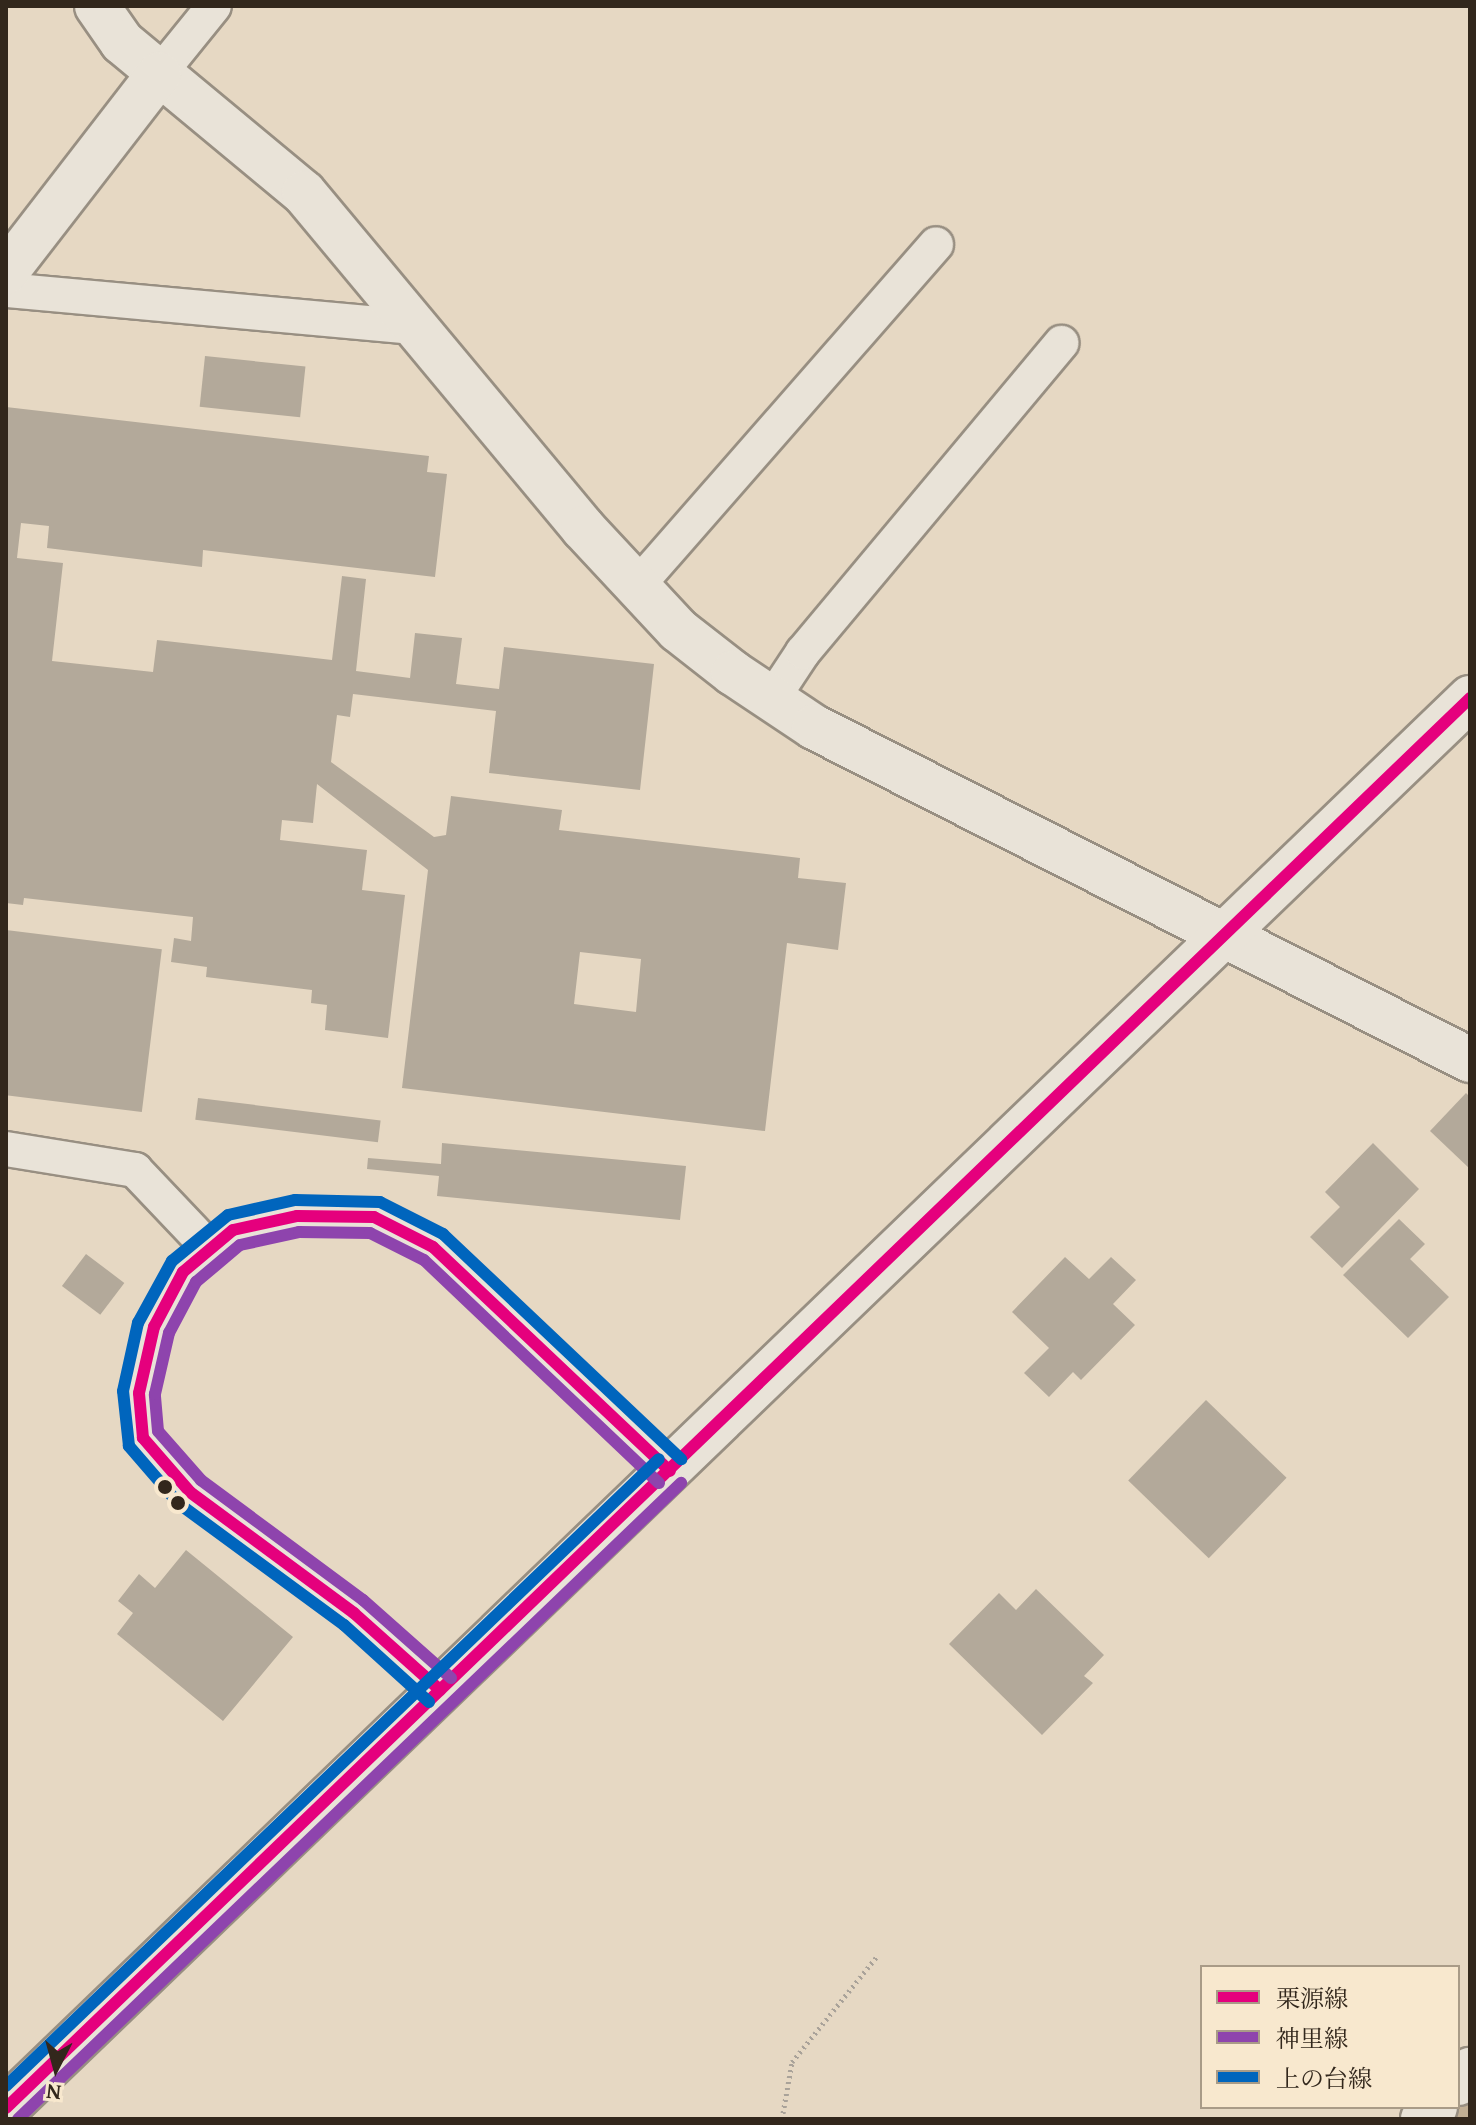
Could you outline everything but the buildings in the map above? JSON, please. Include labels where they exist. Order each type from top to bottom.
[{"type":"street","points":[[97,6],[122,42],[304,193],[637,586],[678,630],[814,727],[1470,1060]]},
{"type":"street","points":[[6,272],[159,74]]},
{"type":"street","points":[[6,2108],[670,1471],[1223,932],[1470,698]]},
{"type":"lane","points":[[159,74],[214,6]]},
{"type":"lane","points":[[637,586],[936,244]]},
{"type":"lane","points":[[6,290],[416,327]]},
{"type":"lane","points":[[772,699],[803,652],[1061,343]]},
{"type":"lane","points":[[6,1149],[116,1162],[135,1170],[210,1249]]},
{"type":"lane","points":[[440,1690],[354,1613],[190,1492],[143,1438],[139,1393],[154,1327],[183,1272],[233,1230],[297,1216],[374,1217],[433,1247],[670,1471]]},
{"type":"path","points":[[782,2119],[792,2062],[878,1955]]},
{"type":"waterway","points":[[1454,2119],[1470,2102]]},
{"type":"transit line","name":"栗源線","points":[[6,2108],[1470,698]]},
{"type":"transit line","name":"上の台線","points":[[429,1702],[344,1625],[179,1504],[129,1446],[123,1391],[138,1323],[172,1261],[228,1215],[295,1200],[380,1202],[443,1234],[681,1459]]},
{"type":"transit line","name":"栗源線","points":[[440,1690],[354,1613],[190,1492],[143,1438],[139,1393],[154,1327],[183,1272],[233,1230],[297,1216],[374,1217],[433,1247],[670,1471]]},
{"type":"transit line","name":"神里線","points":[[451,1678],[363,1600],[201,1480],[158,1431],[155,1394],[169,1333],[196,1282],[240,1245],[299,1232],[370,1233],[424,1260],[659,1483]]},
{"type":"transit line","name":"上の台線","points":[[6,2086],[659,1459]]},
{"type":"transit line","name":"神里線","points":[[18,2119],[681,1483]]}]
